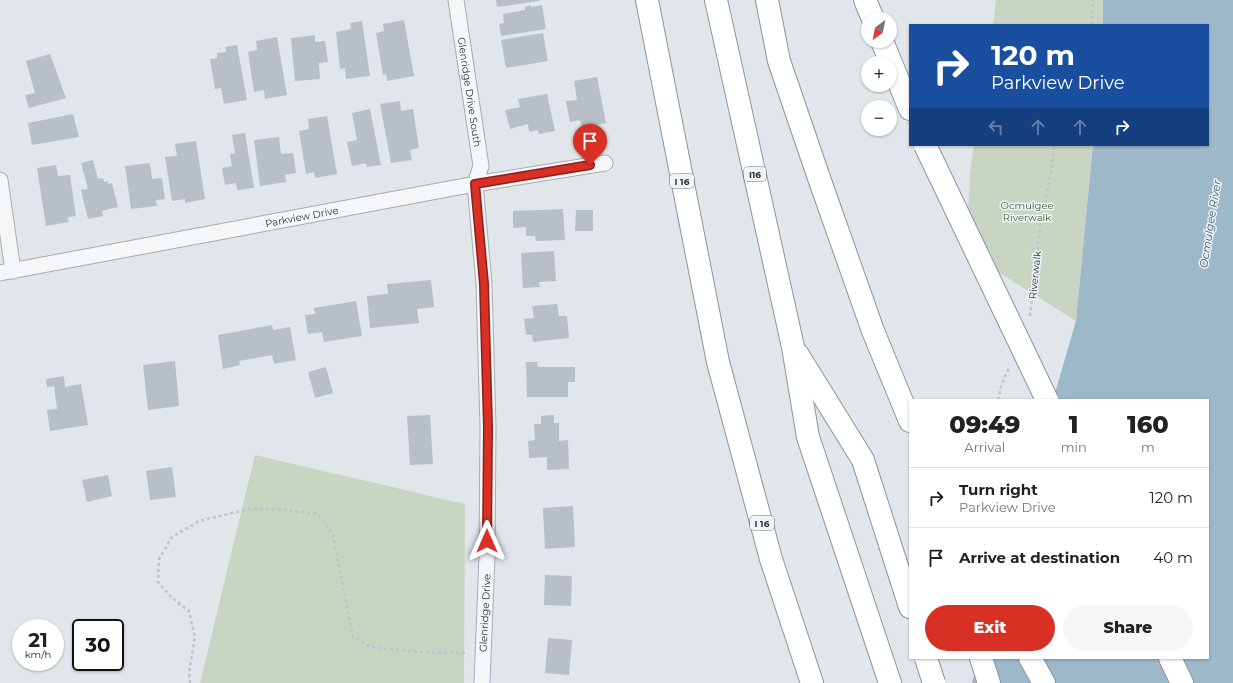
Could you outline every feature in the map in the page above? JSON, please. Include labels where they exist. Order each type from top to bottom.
[{"type":"highway","name":"I 16","points":[[647,0],[718,362],[771,559],[812,683]]},
{"type":"highway","name":"I16","points":[[716,0],[793,347],[863,460],[909,604]]},
{"type":"highway","points":[[767,0],[779,61],[873,331],[909,419]]},
{"type":"highway","points":[[865,0],[870,12]]},
{"type":"highway","points":[[885,48],[909,107]]},
{"type":"highway","points":[[925,146],[1047,399]]},
{"type":"highway","points":[[793,347],[808,437],[890,683]]},
{"type":"highway","points":[[901,401],[909,427]]},
{"type":"highway","points":[[926,659],[934,683]]},
{"type":"highway","points":[[981,659],[989,683]]},
{"type":"highway","points":[[1031,659],[1044,683]]},
{"type":"highway","points":[[1170,659],[1182,683]]},
{"type":"street","name":"Glenridge Drive South","points":[[456,0],[480,166],[475,184]]},
{"type":"street","name":"Parkview Drive","points":[[6,272],[475,184],[605,163]]},
{"type":"street","points":[[0,180],[6,272]]},
{"type":"street","name":"Glenridge Drive","points":[[475,184],[484,284],[488,427],[487,556],[482,683]]},
{"type":"path","points":[[1092,24],[1093,0]]},
{"type":"path","name":"Riverwalk","points":[[1030,322],[1040,227],[1052,168],[1054,146]]},
{"type":"path","points":[[998,399],[1002,383],[1011,363]]},
{"type":"path","points":[[190,683],[189,672],[195,637],[189,611],[171,597],[158,582],[159,559],[172,537],[199,521],[249,509],[279,509],[318,514],[334,535],[354,637],[371,647],[418,652],[483,654]]},
{"type":"green space","points":[[996,0],[1103,0],[1103,24],[993,24]]},
{"type":"green space","name":"Ocmulgee Riverwalk","points":[[974,146],[1093,146],[1076,321],[966,252],[970,174]]},
{"type":"green space","points":[[255,455],[465,504],[464,683],[200,683]]},
{"type":"water","name":"Ocmulgee River","points":[[1103,0],[1233,0],[1233,683],[972,683],[979,659],[1209,659],[1209,399],[1053,399],[1076,321],[1093,146],[1209,146],[1209,24],[1103,24]]},
{"type":"building","points":[[496,0],[539,0],[539,1],[497,7]]},
{"type":"building","points":[[531,5],[531,7],[542,5],[546,29],[501,36],[499,24],[504,23],[503,14],[525,10],[525,7]]},
{"type":"building","points":[[404,20],[414,76],[387,81],[386,74],[383,75],[376,33],[384,31],[383,24]]},
{"type":"building","points":[[362,21],[370,76],[346,79],[345,68],[340,69],[336,32],[351,29],[350,23]]},
{"type":"building","points":[[543,33],[548,61],[506,68],[501,40]]},
{"type":"building","points":[[315,35],[315,42],[325,41],[328,62],[319,63],[320,79],[295,81],[291,38]]},
{"type":"building","points":[[277,37],[287,95],[265,99],[264,90],[254,92],[248,52],[257,50],[256,41]]},
{"type":"building","points":[[237,45],[247,100],[224,104],[221,88],[215,89],[210,59],[217,58],[217,53],[226,52],[225,47]]},
{"type":"building","points":[[50,54],[66,98],[29,108],[25,95],[35,93],[26,61]]},
{"type":"building","points":[[597,77],[606,123],[582,128],[580,120],[570,122],[566,101],[577,100],[574,81]]},
{"type":"building","points":[[547,94],[555,131],[539,134],[538,130],[529,132],[528,124],[510,129],[505,110],[520,107],[518,99]]},
{"type":"building","points":[[400,101],[401,111],[413,109],[419,148],[410,150],[412,160],[391,163],[380,104]]},
{"type":"building","points":[[370,109],[381,165],[367,167],[366,163],[352,166],[347,142],[357,140],[352,113]]},
{"type":"building","points":[[73,114],[79,137],[32,145],[28,123]]},
{"type":"building","points":[[327,116],[337,174],[315,178],[314,172],[306,174],[299,131],[309,129],[308,119]]},
{"type":"building","points":[[245,133],[254,188],[237,190],[236,183],[225,185],[222,168],[232,166],[230,154],[235,153],[232,135]]},
{"type":"building","points":[[279,137],[281,154],[293,153],[296,173],[285,175],[286,182],[260,186],[254,140]]},
{"type":"building","points":[[196,141],[205,199],[185,203],[185,199],[172,201],[165,157],[177,156],[175,144]]},
{"type":"building","points":[[93,160],[98,179],[103,178],[104,182],[108,181],[108,184],[112,183],[118,207],[102,211],[103,216],[88,219],[81,190],[88,189],[81,163]]},
{"type":"building","points":[[150,163],[152,179],[162,178],[165,199],[156,200],[157,206],[131,209],[125,166]]},
{"type":"building","points":[[56,165],[58,176],[70,175],[76,216],[68,217],[69,222],[46,226],[37,168]]},
{"type":"building","points":[[563,209],[565,240],[536,241],[535,236],[526,236],[526,227],[513,228],[513,211]]},
{"type":"building","points":[[576,210],[593,210],[593,231],[575,231]]},
{"type":"building","points":[[554,251],[556,281],[539,282],[540,287],[523,288],[521,253]]},
{"type":"building","points":[[431,280],[434,307],[417,309],[419,323],[370,328],[367,296],[388,294],[387,284]]},
{"type":"building","points":[[356,301],[362,336],[324,342],[322,332],[308,334],[305,315],[315,314],[314,308]]},
{"type":"building","points":[[557,304],[559,316],[567,316],[569,338],[533,342],[532,335],[526,335],[524,319],[534,318],[532,306]]},
{"type":"building","points":[[272,325],[273,330],[290,327],[296,360],[274,364],[272,355],[239,361],[240,365],[223,369],[218,335]]},
{"type":"building","points":[[175,361],[179,406],[148,410],[143,365]]},
{"type":"building","points":[[526,362],[537,362],[538,367],[575,367],[575,382],[568,382],[568,397],[527,397]]},
{"type":"building","points":[[326,367],[333,393],[315,398],[308,372]]},
{"type":"building","points":[[64,376],[65,387],[81,384],[88,425],[50,431],[47,410],[57,409],[54,386],[47,387],[46,379]]},
{"type":"building","points":[[430,415],[433,464],[410,465],[407,416]]},
{"type":"building","points":[[554,415],[554,423],[559,423],[559,441],[568,440],[569,469],[547,470],[547,457],[529,458],[528,441],[535,440],[534,424],[541,424],[541,416]]},
{"type":"building","points":[[172,467],[176,497],[150,500],[146,471]]},
{"type":"building","points":[[108,475],[112,496],[87,502],[82,480]]},
{"type":"building","points":[[573,506],[575,547],[545,549],[543,508]]},
{"type":"building","points":[[545,575],[572,576],[571,606],[544,605]]},
{"type":"building","points":[[548,638],[572,640],[569,675],[545,673]]},
{"type":"route","points":[[487,541],[488,427],[484,284],[475,184],[590,165]]}]
